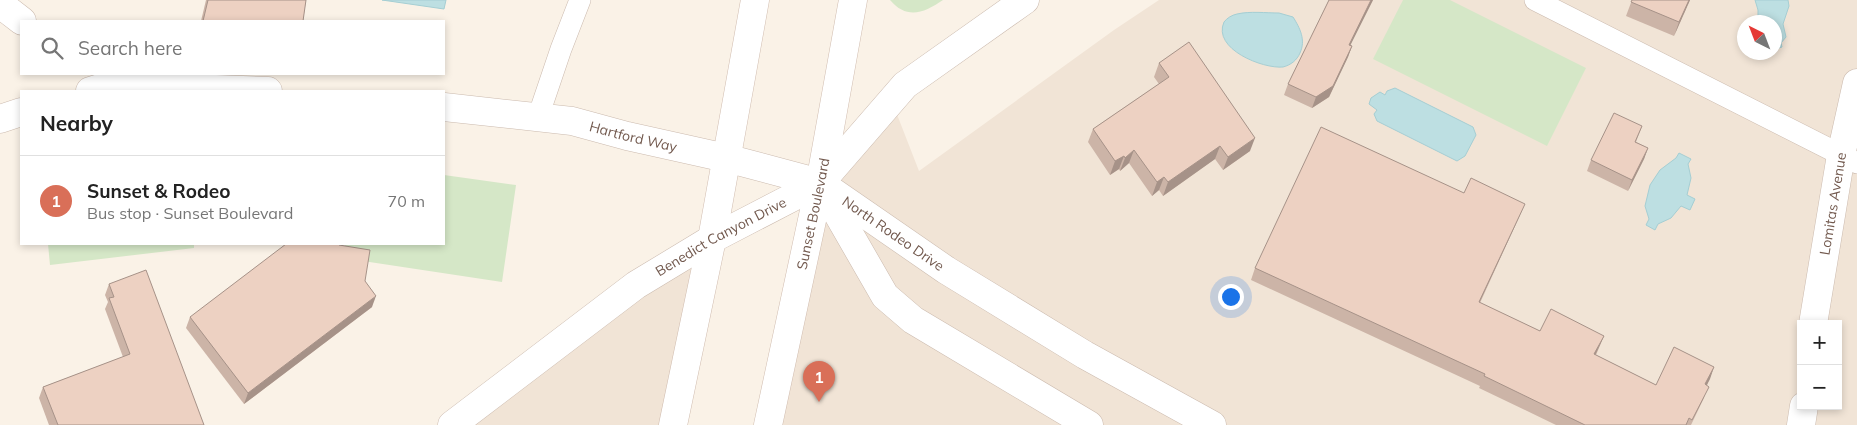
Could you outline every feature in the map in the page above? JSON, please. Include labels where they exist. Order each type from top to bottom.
[{"type":"street","points":[[673,425],[712,239],[754,0]]},
{"type":"street","name":"Sunset Boulevard","points":[[768,425],[820,183],[853,0]]},
{"type":"street","name":"Benedict Canyon Drive","points":[[452,425],[636,285],[712,239],[820,183],[905,85],[1025,0]]},
{"type":"street","points":[[0,4],[21,20]]},
{"type":"street","name":"Lomitas Avenue","points":[[1814,320],[1849,159],[1857,83]]},
{"type":"street","points":[[97,84],[244,90]]},
{"type":"street","name":"Hartford Way","points":[[445,107],[572,121],[820,183]]},
{"type":"street","points":[[0,118],[20,112]]},
{"type":"street","name":"North Rodeo Drive","points":[[820,183],[885,296],[913,320],[1090,425]]},
{"type":"street","name":"North Rodeo Drive","points":[[820,183],[946,270],[1086,355],[1212,425]]},
{"type":"street","points":[[1802,425],[1804,410]]},
{"type":"lane","points":[[538,117],[580,0]]},
{"type":"lane","points":[[1535,0],[1849,159]]},
{"type":"shaded area","points":[[1159,0],[1857,0],[1857,425],[765,425],[817,192],[891,99],[919,171],[1114,30]]},
{"type":"shaded area","points":[[712,239],[672,425],[452,425]]},
{"type":"green space","points":[[890,0],[943,0],[922,11],[909,12],[896,6]]},
{"type":"green space","points":[[1403,0],[1450,0],[1586,68],[1547,146],[1373,59]]},
{"type":"green space","points":[[445,175],[516,185],[502,282],[343,258],[345,245],[445,245]]},
{"type":"green space","points":[[48,245],[194,245],[194,248],[50,265]]},
{"type":"water","points":[[382,0],[446,0],[444,9]]},
{"type":"water","points":[[1755,0],[1788,0],[1789,6],[1783,24],[1786,37],[1782,42],[1782,15],[1758,15]]},
{"type":"water","points":[[1247,13],[1279,13],[1293,17],[1300,30],[1302,39],[1302,48],[1299,56],[1289,65],[1274,67],[1252,61],[1232,49],[1225,41],[1222,32],[1224,22],[1231,16]]},
{"type":"water","points":[[1395,88],[1473,127],[1476,135],[1465,156],[1457,161],[1377,121],[1374,114],[1377,110],[1369,104],[1371,98],[1380,92],[1385,95],[1387,91]]},
{"type":"water","points":[[1679,153],[1691,159],[1688,164],[1691,178],[1687,195],[1695,199],[1690,210],[1681,206],[1671,218],[1658,224],[1655,230],[1646,225],[1649,219],[1645,206],[1650,185],[1660,170],[1676,158]]},
{"type":"building","points":[[208,0],[306,0],[303,20],[203,20]]},
{"type":"building","points":[[1329,0],[1371,0],[1349,45],[1352,46],[1333,86],[1316,97],[1288,84]]},
{"type":"building","points":[[1632,0],[1689,0],[1679,22],[1631,2]]},
{"type":"building","points":[[1189,42],[1255,138],[1228,157],[1220,146],[1168,182],[1164,177],[1157,182],[1134,150],[1125,158],[1124,156],[1115,161],[1093,129],[1169,77],[1159,63]]},
{"type":"building","points":[[1614,113],[1642,126],[1635,142],[1648,148],[1632,180],[1591,160]]},
{"type":"building","points":[[1321,127],[1464,193],[1471,178],[1525,204],[1479,302],[1540,331],[1551,309],[1604,336],[1594,354],[1656,385],[1674,347],[1714,367],[1705,384],[1709,387],[1692,420],[1689,418],[1686,425],[1585,425],[1484,376],[1485,374],[1255,268]]},
{"type":"building","points":[[285,245],[339,245],[370,250],[365,281],[376,296],[248,393],[190,317]]},
{"type":"building","points":[[146,270],[204,425],[58,425],[43,387],[130,354],[109,298],[114,297],[109,284]]},
{"type":"place","name":"Sunset & Rodeo","points":[[819,402]]}]
